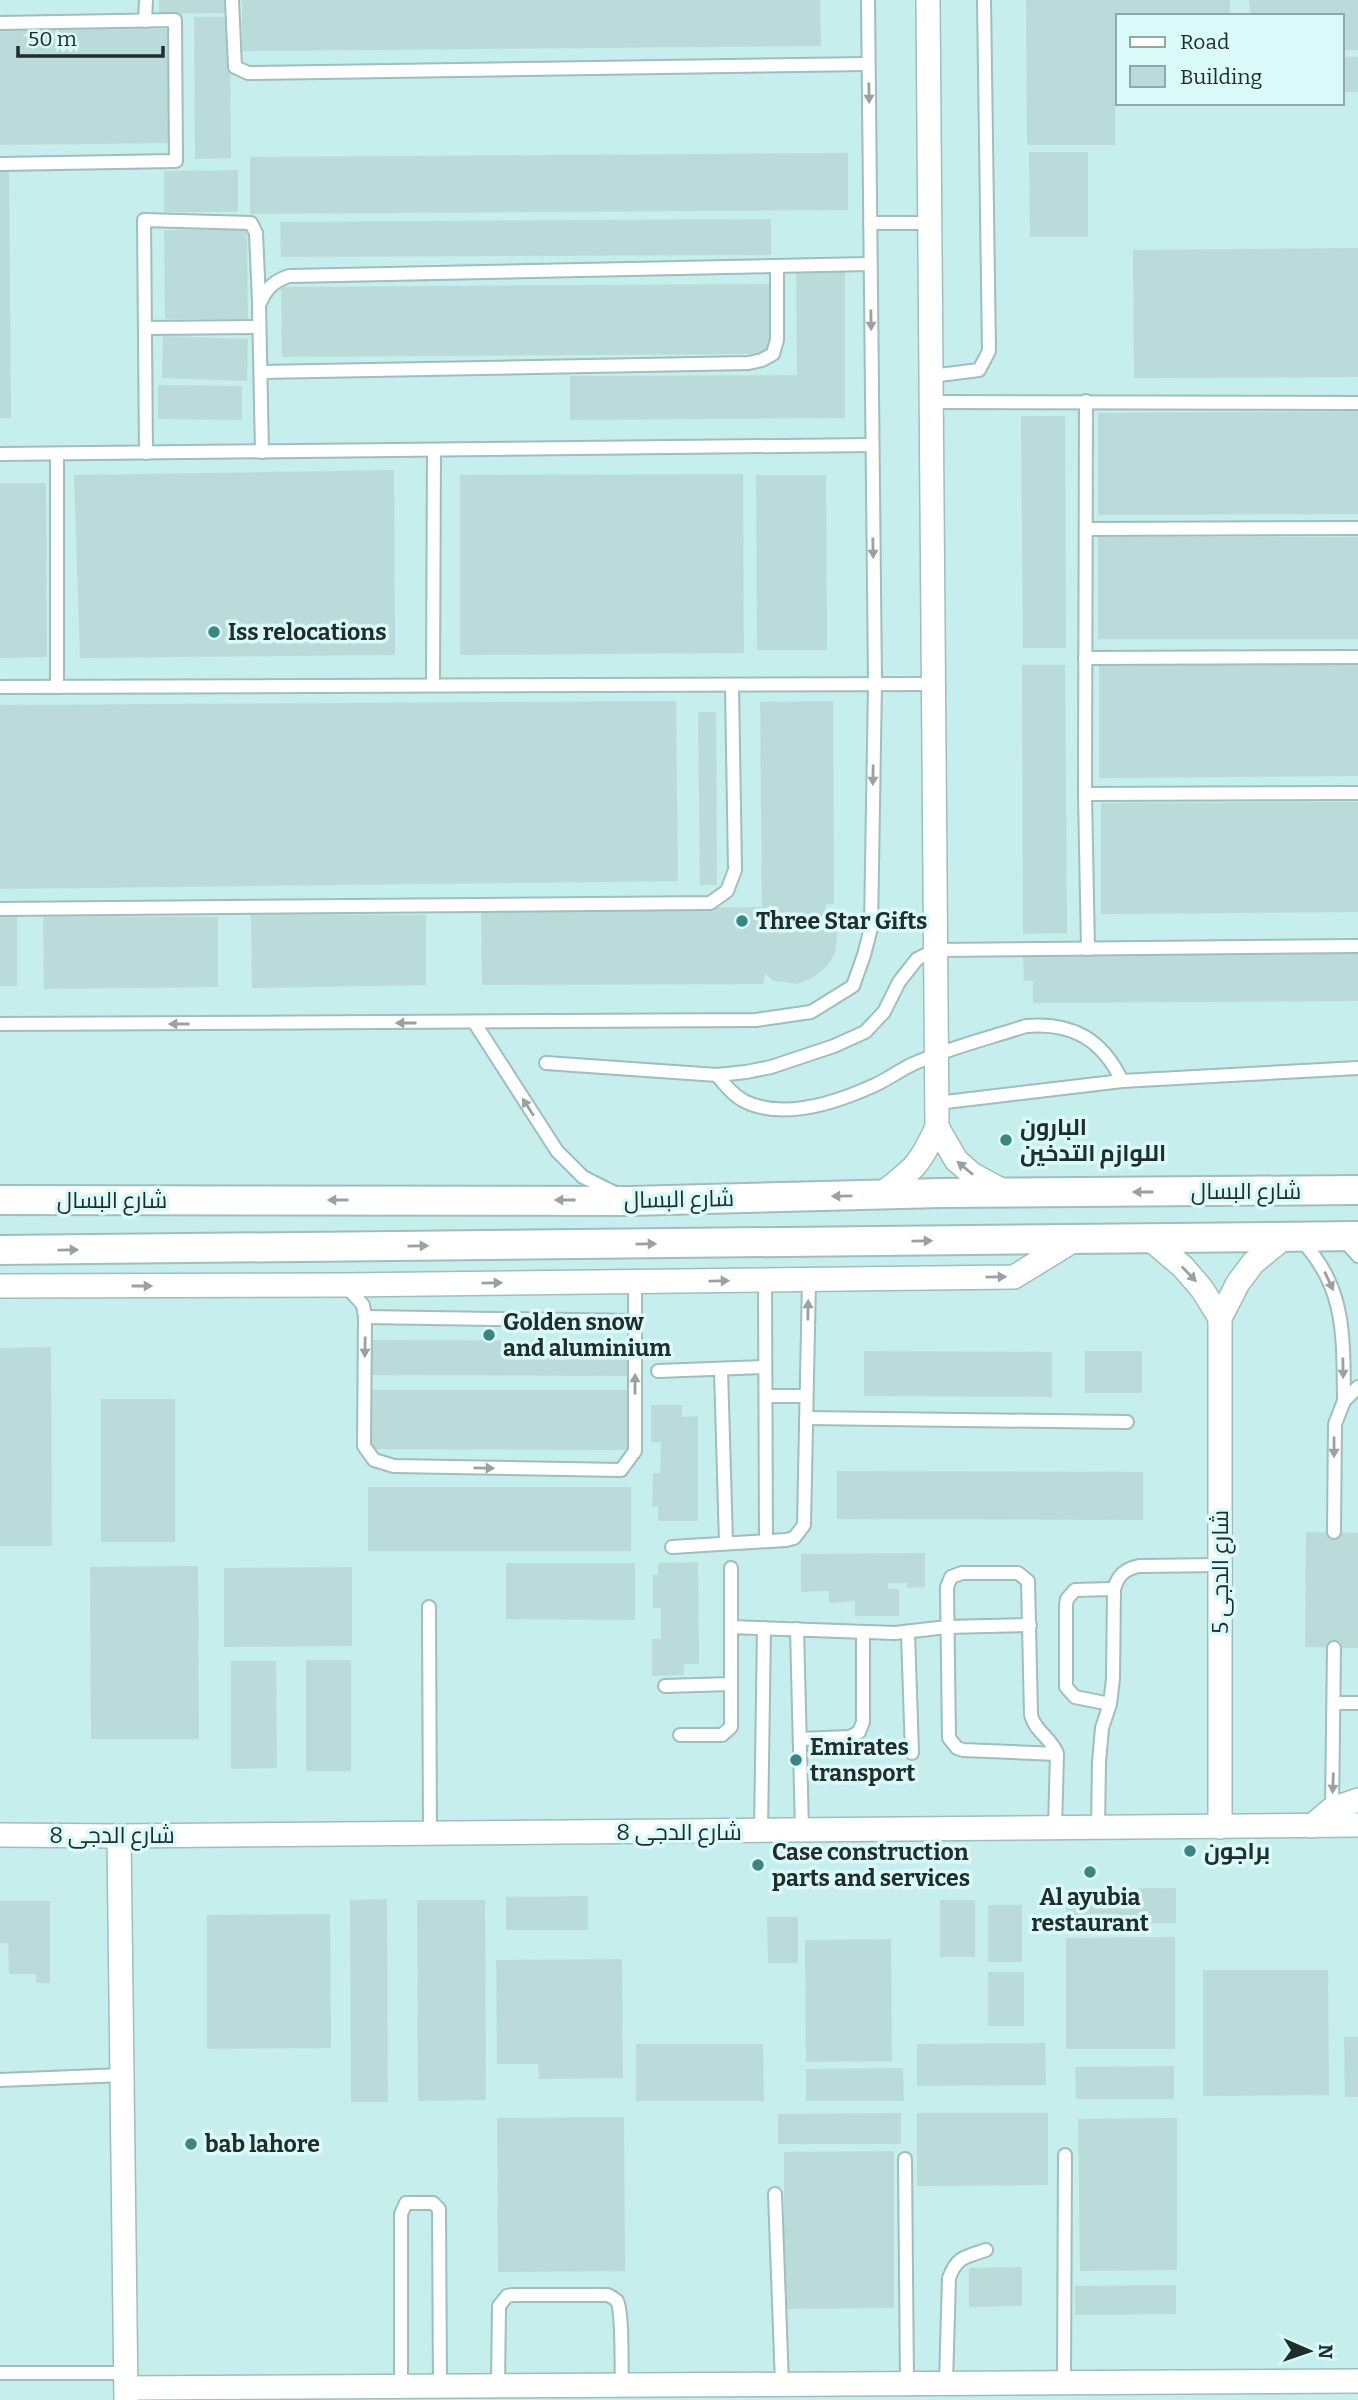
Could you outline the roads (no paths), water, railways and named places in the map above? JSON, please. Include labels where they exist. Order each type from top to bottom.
[{"type":"street","points":[[880,1195],[912,1171],[924,1156],[937,1127],[929,0]]},
{"type":"street","points":[[937,1127],[956,1160],[973,1175],[1007,1193]]},
{"type":"street","name":"شارع البسال","points":[[0,1200],[629,1200],[1358,1190]]},
{"type":"street","name":"شارع البسال","points":[[0,1250],[1291,1236],[1352,1242]]},
{"type":"street","name":"شارع الدجى 5","points":[[1220,1827],[1220,1318],[1238,1283],[1253,1263],[1291,1236]]},
{"type":"street","points":[[1149,1238],[1202,1289],[1220,1318]]},
{"type":"street","points":[[0,1286],[1014,1277],[1076,1239]]},
{"type":"street","points":[[1312,1826],[1332,1809],[1358,1800]]},
{"type":"street","name":"شارع الدجى 8","points":[[0,1835],[430,1834],[1358,1825]]},
{"type":"street","points":[[119,1836],[126,2387],[296,2393],[401,2385],[782,2384],[840,2392],[907,2383],[1358,2381]]},
{"type":"lane","points":[[145,21],[146,0]]},
{"type":"lane","points":[[232,0],[235,68],[247,73],[868,64]]},
{"type":"lane","points":[[0,1024],[756,1020],[811,1012],[853,986],[871,928],[875,683],[868,0]]},
{"type":"lane","points":[[931,376],[979,370],[989,351],[984,0]]},
{"type":"lane","points":[[0,23],[175,20],[176,161],[0,164]]},
{"type":"lane","points":[[146,453],[144,220],[251,223],[256,233],[262,452]]},
{"type":"lane","points":[[870,223],[929,223]]},
{"type":"lane","points":[[259,305],[265,291],[274,282],[289,276],[870,264]]},
{"type":"lane","points":[[261,372],[749,363],[773,354],[777,340],[777,266]]},
{"type":"lane","points":[[145,328],[259,327]]},
{"type":"lane","points":[[1086,401],[1087,949]]},
{"type":"lane","points":[[932,402],[1358,402]]},
{"type":"lane","points":[[0,454],[872,445]]},
{"type":"lane","points":[[433,685],[434,450]]},
{"type":"lane","points":[[57,454],[57,687]]},
{"type":"lane","points":[[1086,529],[1358,528]]},
{"type":"lane","points":[[1086,658],[1358,657]]},
{"type":"lane","points":[[0,687],[934,684]]},
{"type":"lane","points":[[0,909],[710,903],[727,891],[735,870],[732,685]]},
{"type":"lane","points":[[1085,794],[1358,793]]},
{"type":"lane","points":[[546,1063],[717,1075],[771,1066],[834,1046],[865,1032],[884,1012],[899,982],[917,959],[936,950],[1358,946]]},
{"type":"lane","points":[[474,1022],[557,1151],[583,1177],[629,1200]]},
{"type":"lane","points":[[717,1075],[729,1090],[745,1101],[771,1108],[798,1109],[830,1102],[874,1085],[913,1064],[1026,1026],[1060,1027],[1076,1032],[1104,1052],[1115,1066],[1122,1082]]},
{"type":"lane","points":[[937,1103],[1122,1082],[1358,1068]]},
{"type":"lane","points":[[1291,1236],[1321,1264],[1337,1298],[1343,1336],[1344,1401],[1335,1424],[1334,1532]]},
{"type":"lane","points":[[765,1280],[766,1541]]},
{"type":"lane","points":[[672,1547],[794,1538],[804,1525],[808,1280]]},
{"type":"lane","points":[[345,1285],[363,1306],[365,1317],[364,1446],[374,1460],[394,1466],[621,1470],[635,1451],[635,1282]]},
{"type":"lane","points":[[365,1317],[635,1321]]},
{"type":"lane","points":[[659,1371],[765,1367]]},
{"type":"lane","points":[[721,1369],[726,1544]]},
{"type":"lane","points":[[1344,1401],[1358,1387]]},
{"type":"lane","points":[[766,1396],[806,1396]]},
{"type":"lane","points":[[806,1418],[1127,1422]]},
{"type":"lane","points":[[1098,1828],[1099,1762],[1102,1728],[1110,1704],[1113,1679],[1114,1589],[1117,1580],[1130,1568],[1220,1564]]},
{"type":"lane","points":[[680,1735],[718,1736],[726,1734],[731,1727],[732,1568]]},
{"type":"lane","points":[[1055,1828],[1057,1754],[1052,1742],[1038,1730],[1032,1720],[1029,1587],[1018,1573],[956,1574],[948,1581],[948,1732],[952,1744],[963,1750],[1057,1754]]},
{"type":"lane","points":[[1110,1704],[1074,1697],[1066,1687],[1066,1605],[1067,1599],[1075,1590],[1114,1589]]},
{"type":"lane","points":[[429,1607],[430,1834]]},
{"type":"lane","points":[[731,1627],[908,1633],[947,1627],[1030,1625]]},
{"type":"lane","points":[[761,1831],[764,1628]]},
{"type":"lane","points":[[797,1629],[802,1830]]},
{"type":"lane","points":[[800,1739],[850,1737],[859,1732],[863,1722],[863,1632]]},
{"type":"lane","points":[[908,1633],[912,1753]]},
{"type":"lane","points":[[1332,1809],[1334,1648]]},
{"type":"lane","points":[[666,1686],[731,1684]]},
{"type":"lane","points":[[1334,1703],[1358,1703]]},
{"type":"lane","points":[[0,2080],[123,2075]]},
{"type":"lane","points":[[1064,2382],[1065,2155]]},
{"type":"lane","points":[[905,2159],[907,2383]]},
{"type":"lane","points":[[775,2194],[782,2384]]},
{"type":"lane","points":[[401,2385],[401,2214],[406,2203],[433,2203],[439,2208],[440,2385]]},
{"type":"lane","points":[[946,2383],[949,2278],[954,2265],[960,2259],[986,2250]]},
{"type":"lane","points":[[498,2385],[499,2306],[502,2300],[507,2296],[553,2295],[608,2295],[615,2299],[619,2318],[621,2384]]},
{"type":"lane","points":[[0,2373],[126,2387]]},
{"type":"place","name":"Iss relocations","points":[[214,632]]},
{"type":"place","name":"Three Star Gifts","points":[[742,921]]},
{"type":"place","name":"البارون اللوازم التدخين","points":[[1006,1140]]},
{"type":"place","name":"Golden snow and aluminium","points":[[489,1335]]},
{"type":"place","name":"Emirates transport","points":[[796,1760]]},
{"type":"place","name":"براجون","points":[[1190,1851]]},
{"type":"place","name":"Case construction parts and services","points":[[758,1865]]},
{"type":"place","name":"Al ayubia restaurant","points":[[1090,1872]]},
{"type":"place","name":"bab lahore","points":[[191,2144]]}]
